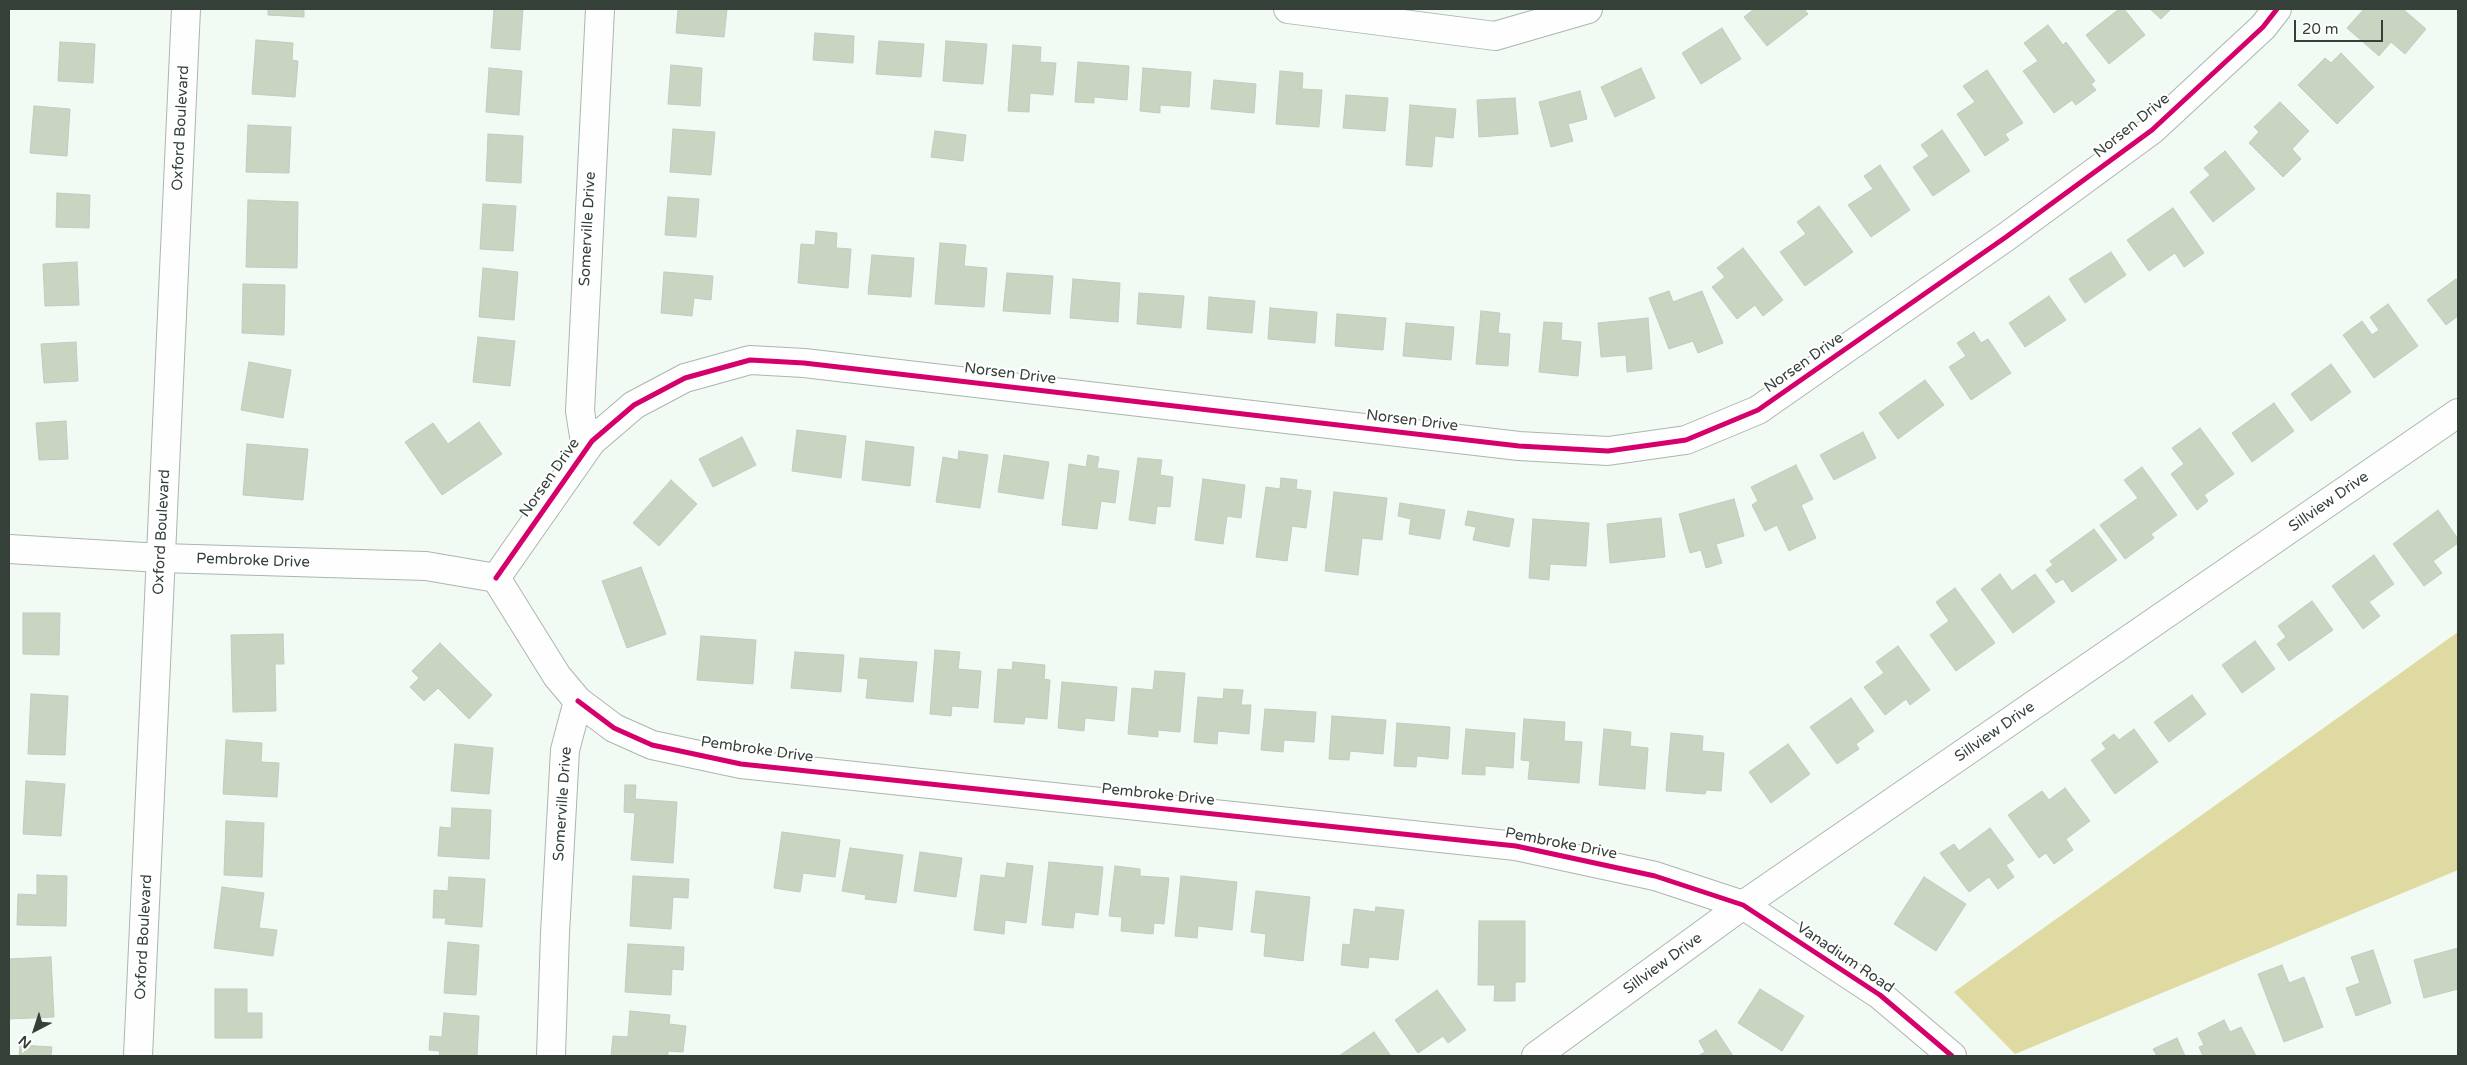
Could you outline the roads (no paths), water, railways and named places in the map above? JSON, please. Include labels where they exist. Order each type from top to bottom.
[{"type":"street","name":"Oxford Boulevard","points":[[138,1056],[186,9]]},
{"type":"street","name":"Somerville Drive","points":[[586,449],[580,410],[600,9]]},
{"type":"street","points":[[1288,9],[1495,36],[1588,9]]},
{"type":"street","name":"Norsen Drive","points":[[496,578],[586,449],[634,405],[686,378],[750,360],[804,363],[1519,446],[1608,451],[1686,440],[1758,410],[2006,237],[2152,130],[2263,27],[2278,9]]},
{"type":"street","name":"Sillview Drive","points":[[1536,1056],[1743,906],[2458,413]]},
{"type":"street","name":"Pembroke Drive","points":[[9,549],[161,558],[426,566],[496,578]]},
{"type":"street","points":[[496,578],[557,676],[578,701]]},
{"type":"street","name":"Pembroke Drive","points":[[578,701],[614,728],[652,745],[741,764],[1516,846],[1655,876],[1743,906]]},
{"type":"street","name":"Somerville Drive","points":[[551,1056],[555,933],[565,750],[578,701]]},
{"type":"street","name":"Vanadium Road","points":[[1743,906],[1880,995],[1952,1056]]}]
